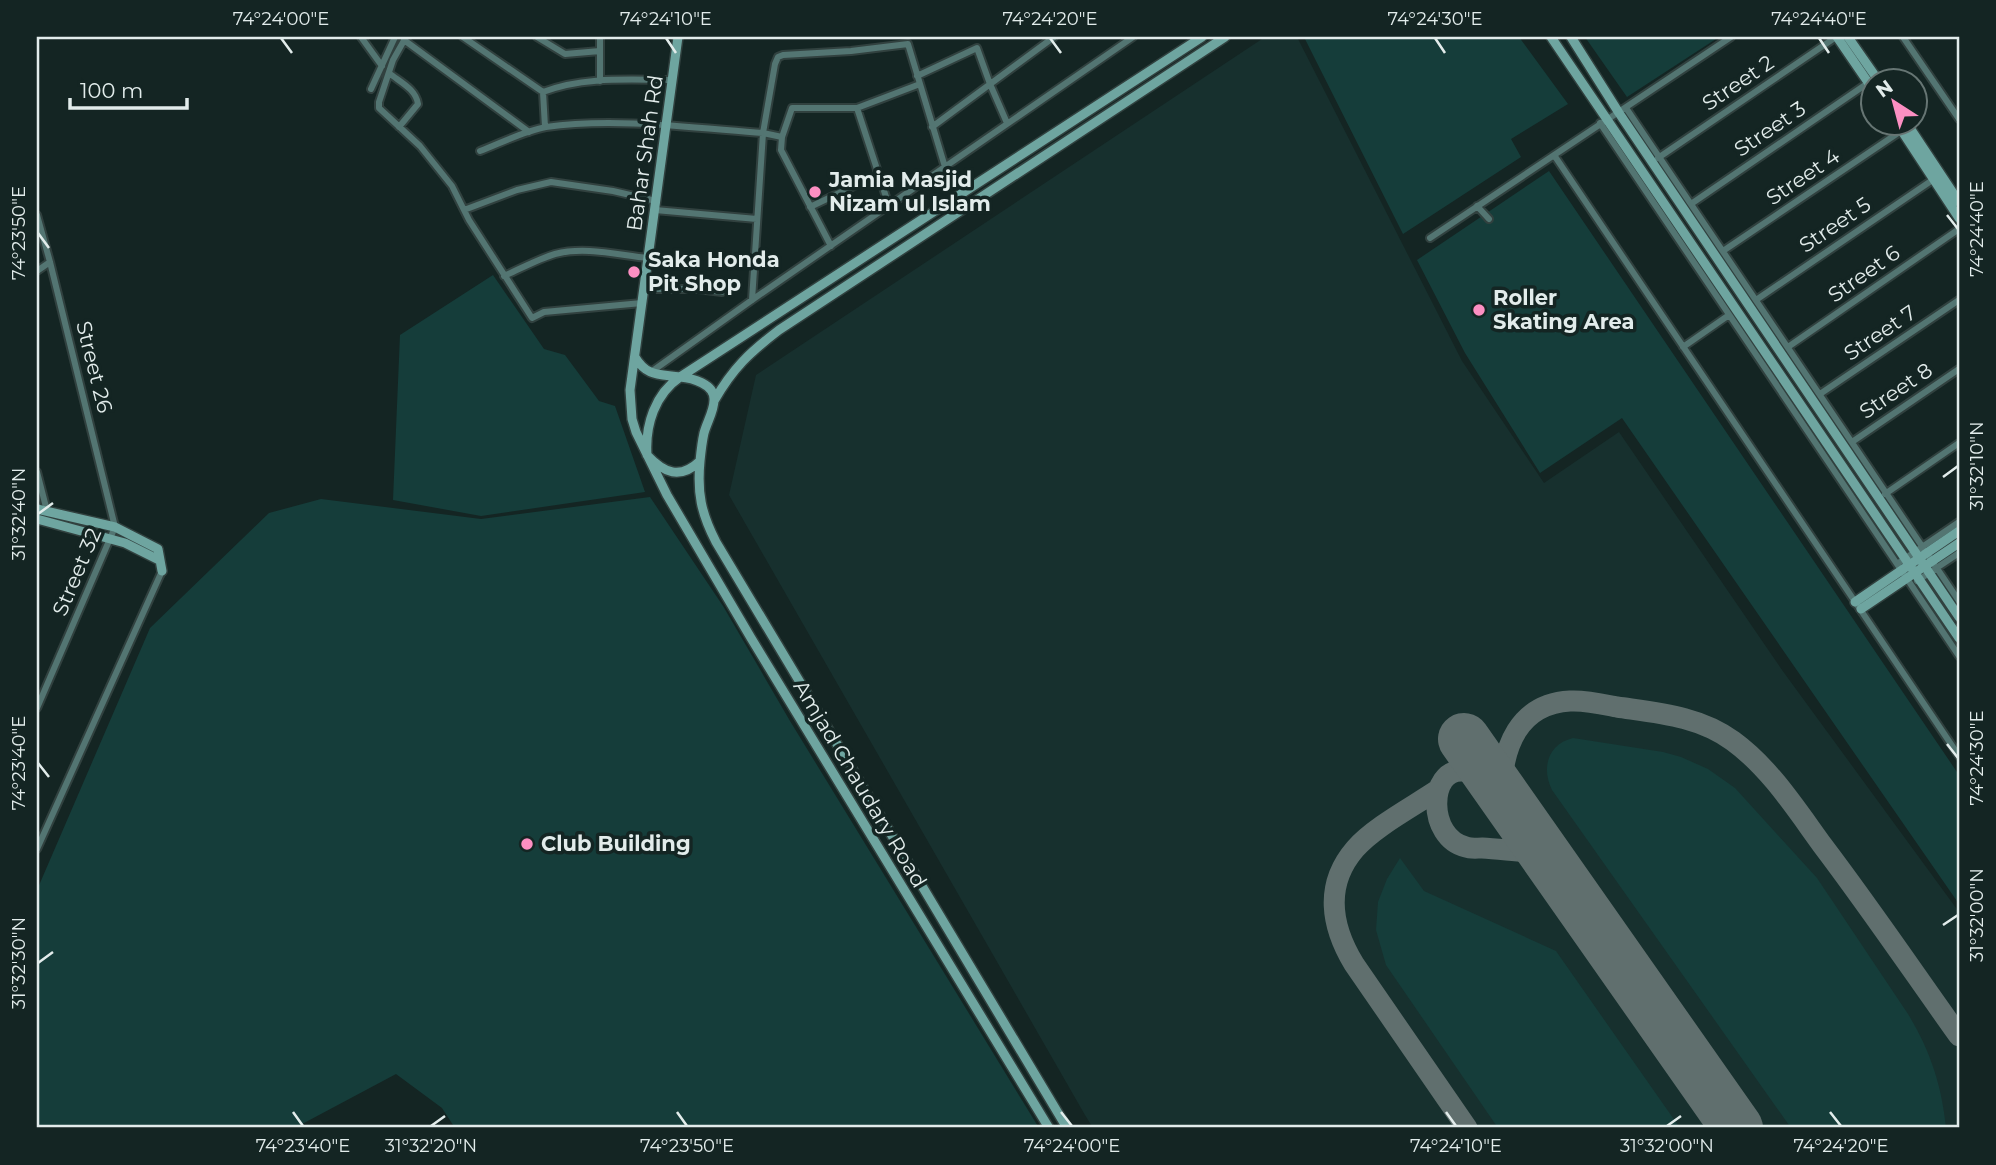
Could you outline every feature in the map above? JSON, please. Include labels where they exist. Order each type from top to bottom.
[{"type":"main road","name":"Bahar Shah Rd","points":[[635,357],[678,37]]},
{"type":"main road","points":[[1202,37],[680,377],[667,388],[654,409],[648,429],[647,455],[664,470],[676,473],[688,470],[700,461],[704,433],[714,401],[743,359],[779,330],[1225,37]]},
{"type":"main road","points":[[1551,37],[1603,121],[1909,571],[1959,638]]},
{"type":"main road","points":[[1572,37],[1926,560],[1959,617]]},
{"type":"main road","points":[[1837,37],[1860,68]]},
{"type":"main road","points":[[1848,37],[1863,66]]},
{"type":"main road","points":[[1908,136],[1958,215]]},
{"type":"main road","points":[[1909,136],[1959,202]]},
{"type":"main road","points":[[635,357],[642,369],[650,373],[690,378],[704,385],[713,395],[714,401]]},
{"type":"main road","name":"Amjad Chaudary Road","points":[[635,357],[630,390],[631,412],[636,432],[667,495],[1049,1128]]},
{"type":"main road","name":"Amjad Chaudary Road","points":[[700,461],[700,502],[706,523],[716,542],[1068,1128]]},
{"type":"main road","points":[[42,510],[115,527],[158,549],[162,571]]},
{"type":"main road","points":[[38,523],[111,538],[159,559]]},
{"type":"main road","points":[[1926,560],[1959,531]]},
{"type":"main road","points":[[1858,606],[1926,560],[1959,543]]},
{"type":"street","points":[[361,37],[382,66]]},
{"type":"street","points":[[371,89],[395,37]]},
{"type":"street","points":[[463,37],[543,92]]},
{"type":"street","points":[[537,37],[565,54],[600,51]]},
{"type":"street","points":[[600,37],[600,81]]},
{"type":"street","points":[[932,127],[1054,37]]},
{"type":"street","points":[[650,373],[1131,37]]},
{"type":"street","points":[[1430,238],[1731,37]]},
{"type":"street","name":"Street 2","points":[[1658,158],[1837,37]]},
{"type":"street","points":[[1903,37],[1959,119]]},
{"type":"street","points":[[529,132],[405,38],[393,60],[379,108],[420,146],[452,186],[464,210],[532,318],[544,312],[642,303]]},
{"type":"street","points":[[752,300],[763,133],[778,57],[908,44],[945,167]]},
{"type":"street","points":[[831,246],[781,150],[782,136],[792,108],[858,108],[919,80],[977,48],[1007,123]]},
{"type":"street","points":[[389,73],[417,97],[418,104],[398,127]]},
{"type":"street","points":[[543,92],[600,81],[673,80]]},
{"type":"street","points":[[543,92],[545,127]]},
{"type":"street","name":"Street 3","points":[[1691,204],[1860,94]]},
{"type":"street","points":[[858,108],[889,206]]},
{"type":"street","points":[[1623,110],[1691,204],[1820,394],[1926,560],[1959,601]]},
{"type":"street","points":[[1603,121],[1729,315],[1909,571],[1959,656]]},
{"type":"street","points":[[480,151],[545,127],[600,124],[666,126],[782,136]]},
{"type":"street","name":"Street 4","points":[[1723,251],[1885,136]]},
{"type":"street","points":[[1553,155],[1959,756]]},
{"type":"street","points":[[810,207],[879,174]]},
{"type":"street","name":"Street 5","points":[[1756,300],[1934,179]]},
{"type":"street","points":[[464,210],[517,190],[551,182],[613,191],[655,205],[757,219]]},
{"type":"street","points":[[1477,205],[1489,219]]},
{"type":"street","name":"Street 26","points":[[37,215],[115,527]]},
{"type":"street","name":"Street 6","points":[[1788,347],[1959,229]]},
{"type":"street","points":[[504,276],[553,254],[586,250],[648,258]]},
{"type":"street","points":[[37,271],[50,262]]},
{"type":"street","points":[[644,289],[722,292]]},
{"type":"street","name":"Street 7","points":[[1820,394],[1959,300]]},
{"type":"street","points":[[1683,347],[1729,315]]},
{"type":"street","name":"Street 8","points":[[1852,442],[1959,369]]},
{"type":"street","points":[[1885,494],[1959,443]]},
{"type":"street","points":[[37,472],[42,510]]},
{"type":"street","points":[[1909,571],[1926,560],[1959,522]]},
{"type":"street","name":"Street 32","points":[[37,708],[115,527]]},
{"type":"street","points":[[1926,560],[1959,553]]},
{"type":"street","points":[[37,849],[162,571]]},
{"type":"shaded area","points":[[1265,37],[1297,37],[1462,361],[1544,483],[1619,432],[1782,670],[1959,912],[1959,1128],[1093,1128],[729,495],[756,375]]},
{"type":"shaded area","points":[[1304,37],[1519,37],[1568,104],[1511,139],[1521,157],[1403,234]]},
{"type":"shaded area","points":[[1585,37],[1719,37],[1627,97]]},
{"type":"shaded area","points":[[1549,171],[1959,775],[1959,904],[1622,418],[1540,473],[1465,353],[1417,260]]},
{"type":"shaded area","points":[[493,275],[544,349],[565,355],[599,401],[615,406],[645,492],[481,516],[393,500],[400,335]]},
{"type":"shaded area","points":[[650,497],[723,606],[790,721],[1039,1128],[455,1128],[442,1108],[396,1074],[298,1128],[37,1128],[37,890],[150,628],[269,513],[321,499],[481,519]]},
{"type":"shaded area","points":[[1573,738],[1681,757],[1708,769],[1735,788],[1817,878],[1908,1014],[1934,1069],[1946,1128],[1791,1128],[1552,790],[1547,773],[1549,758],[1552,751],[1564,741]]},
{"type":"shaded area","points":[[1400,858],[1424,891],[1556,951],[1680,1128],[1498,1128],[1386,965],[1376,930],[1378,902],[1387,879]]},
{"type":"taxiway","points":[[1501,792],[1505,759],[1517,731],[1526,719],[1552,704],[1582,701],[1663,714],[1692,721],[1720,733],[1746,752],[1782,790],[1959,1036]]},
{"type":"taxiway","points":[[1501,792],[1473,774],[1463,771],[1451,773],[1443,780],[1438,791],[1439,818],[1444,831],[1453,841],[1468,848],[1531,852],[1541,854],[1550,861]]},
{"type":"taxiway","points":[[1439,789],[1383,825],[1355,849],[1339,877],[1334,906],[1340,935],[1354,964],[1467,1128]]},
{"type":"runway","points":[[1464,739],[1737,1128]]},
{"type":"place","name":"Jamia Masjid Nizam ul Islam","points":[[815,192]]},
{"type":"place","name":"Saka Honda Pit Shop","points":[[634,272]]},
{"type":"place","name":"Roller Skating Area","points":[[1479,310]]},
{"type":"place","name":"Club Building","points":[[527,844]]}]
